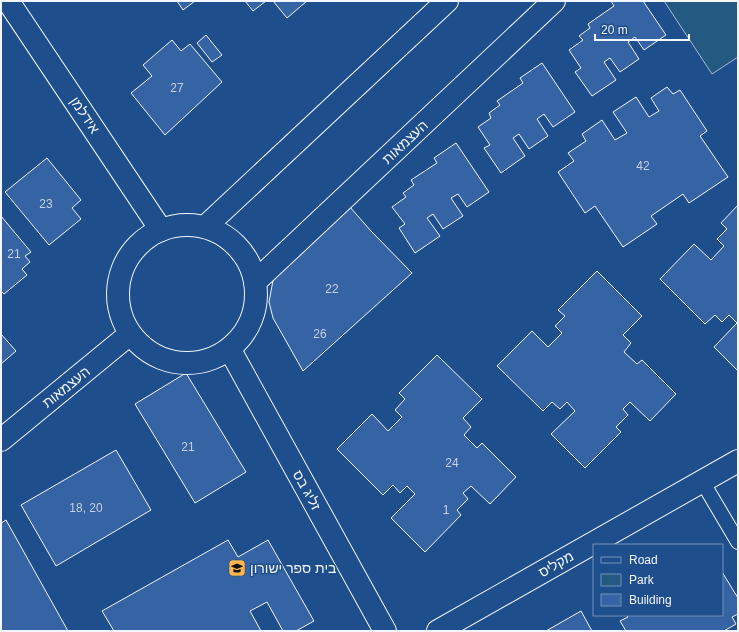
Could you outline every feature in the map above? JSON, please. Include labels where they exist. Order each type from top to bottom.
[{"type":"main road","name":"אידלמן","points":[[8,1],[161,230]]},
{"type":"main road","points":[[205,227],[447,1]]},
{"type":"main road","name":"העצמאות","points":[[255,282],[554,1]]},
{"type":"main road","points":[[182,224],[205,227],[225,236],[242,250],[252,269],[257,291],[254,313],[245,333],[230,350],[208,361],[185,364],[161,360],[141,347],[126,329],[118,306],[118,282],[127,260],[142,242],[161,230],[182,224]]},
{"type":"main road","name":"העצמאות","points":[[1,440],[130,334]]},
{"type":"main road","name":"זליג בס","points":[[230,350],[385,631]]},
{"type":"main road","name":"מקליס","points":[[438,631],[738,461]]},
{"type":"lane","points":[[702,481],[738,542]]},
{"type":"green space","points":[[664,1],[738,1],[738,57],[712,74]]},
{"type":"building","points":[[177,1],[195,1],[183,10]]},
{"type":"building","points":[[245,1],[266,1],[253,11]]},
{"type":"building","points":[[273,1],[307,1],[287,18]]},
{"type":"building","points":[[611,1],[643,1],[666,35],[644,50],[635,37],[628,42],[639,59],[620,72],[610,58],[604,62],[616,80],[592,96],[575,72],[581,68],[569,50],[583,40],[579,36],[590,28],[588,24],[614,6]]},
{"type":"building","points":[[206,35],[222,55],[212,62],[197,43]]},
{"type":"building","points":[[172,40],[181,51],[190,44],[222,82],[165,135],[131,93],[152,76],[143,65]]},
{"type":"building","points":[[542,63],[575,112],[553,127],[544,114],[537,119],[548,136],[529,149],[519,134],[513,138],[525,156],[501,173],[484,148],[490,145],[478,127],[491,118],[489,113],[500,105],[497,101],[523,83],[520,78]]},
{"type":"building","points":[[667,87],[673,94],[680,90],[707,131],[700,136],[728,177],[689,203],[683,194],[651,216],[657,224],[623,247],[595,206],[585,213],[558,172],[574,161],[568,153],[586,141],[582,134],[602,120],[615,140],[627,133],[613,112],[636,97],[649,117],[659,111],[651,98]]},
{"type":"building","points":[[456,143],[489,192],[467,207],[458,194],[451,198],[463,216],[443,229],[433,214],[427,218],[440,236],[415,253],[399,228],[405,224],[392,207],[406,197],[403,193],[414,185],[411,180],[437,163],[434,158]]},
{"type":"building","points":[[47,158],[81,200],[72,208],[81,219],[49,245],[5,192]]},
{"type":"building","points":[[738,205],[738,371],[714,347],[737,323],[729,315],[722,322],[715,315],[705,324],[660,279],[694,244],[711,260],[724,246],[717,239],[727,229],[721,223]]},
{"type":"building","points":[[349,206],[412,273],[303,371],[273,318],[269,302],[274,275]]},
{"type":"building","points":[[1,216],[31,252],[25,256],[30,262],[22,269],[27,275],[4,294],[1,291]]},
{"type":"building","points":[[597,271],[642,316],[623,335],[631,343],[624,352],[637,364],[642,360],[676,394],[650,421],[630,402],[623,409],[628,415],[616,427],[621,432],[585,468],[551,434],[575,411],[567,402],[560,409],[552,402],[543,411],[497,366],[532,331],[548,347],[562,333],[555,326],[565,316],[558,310]]},
{"type":"building","points":[[1,334],[16,351],[1,364]]},
{"type":"building","points":[[437,355],[482,399],[463,418],[471,427],[464,435],[477,448],[482,443],[516,477],[490,504],[471,486],[463,493],[468,499],[457,510],[461,515],[425,552],[391,518],[415,494],[407,486],[400,493],[393,485],[383,495],[337,449],[372,414],[388,431],[402,417],[395,410],[405,399],[399,393]]},
{"type":"building","points":[[186,373],[246,472],[195,503],[135,404]]},
{"type":"building","points":[[116,450],[151,510],[56,566],[21,505]]},
{"type":"building","points":[[6,520],[68,631],[1,631],[1,523]]},
{"type":"building","points":[[228,540],[238,557],[268,540],[314,621],[296,631],[283,631],[267,602],[250,611],[261,631],[114,631],[102,611]]},
{"type":"building","points":[[723,574],[738,598],[738,614],[732,617],[736,624],[724,631],[626,631],[620,621],[628,617],[627,616],[723,616]]},
{"type":"building","points":[[581,611],[592,631],[546,631]]},
{"type":"place","name":"בית ספר ישורון","points":[[237,568]]}]
